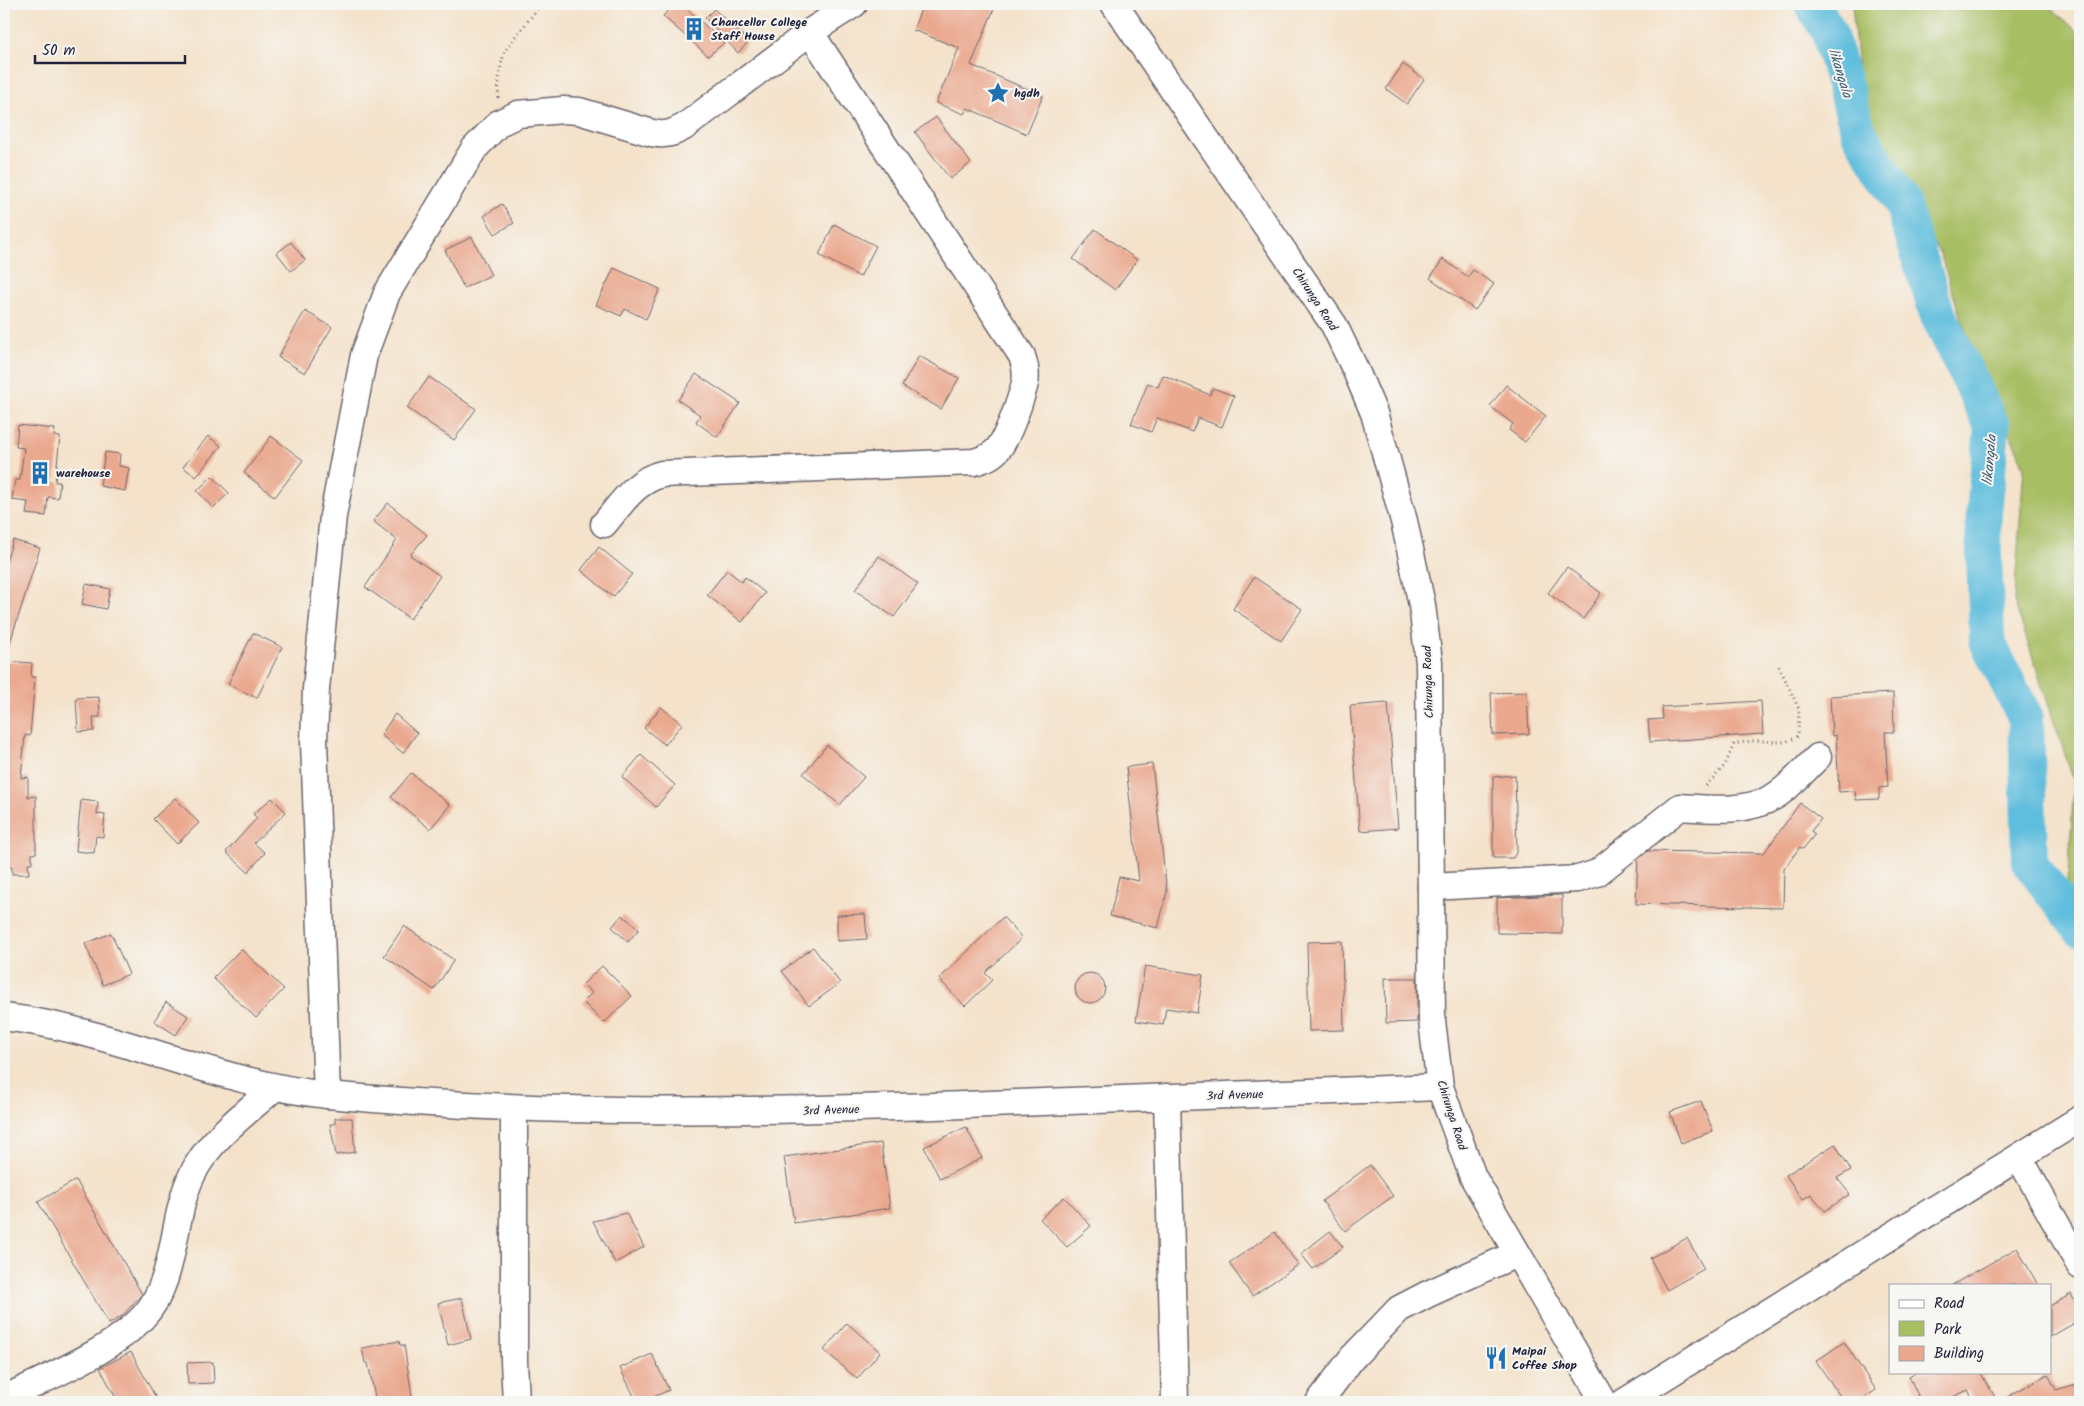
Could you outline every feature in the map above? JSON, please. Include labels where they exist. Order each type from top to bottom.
[{"type":"street","points":[[327,1095],[314,722],[333,516],[364,355],[387,293],[474,149],[499,122],[518,114],[563,110],[579,112],[652,133],[663,135],[672,133],[684,127],[810,32],[854,4]]},
{"type":"street","name":"Chirunga Road","points":[[1114,4],[1334,325],[1374,413],[1404,521],[1422,605],[1428,652],[1432,1021],[1440,1086],[1473,1177],[1516,1254],[1604,1402]]},
{"type":"street","points":[[604,524],[638,484],[650,477],[662,474],[974,462],[987,458],[997,450],[1005,438],[1025,383],[1025,364],[1022,356],[810,32]]},
{"type":"street","points":[[1431,887],[1578,880],[1596,873],[1680,807],[1715,809],[1752,806],[1775,796],[1818,757]]},
{"type":"street","name":"3rd Avenue","points":[[4,1017],[65,1028],[274,1088],[327,1095],[514,1109],[798,1111],[1440,1086]]},
{"type":"street","points":[[4,1399],[110,1344],[144,1316],[157,1299],[165,1277],[186,1190],[195,1169],[215,1141],[274,1088]]},
{"type":"street","points":[[1167,1097],[1175,1402]]},
{"type":"street","points":[[514,1109],[514,1361],[516,1402]]},
{"type":"street","points":[[1624,1402],[2080,1119]]},
{"type":"street","points":[[2019,1157],[2080,1266]]},
{"type":"street","points":[[1319,1402],[1352,1358],[1399,1309],[1516,1254]]},
{"type":"path","points":[[499,122],[498,97],[501,66],[507,49],[535,14],[540,4]]},
{"type":"path","points":[[1680,807],[1698,795],[1725,765],[1734,744],[1763,741],[1776,744],[1791,741],[1798,736],[1799,709],[1778,664]]},
{"type":"green space","points":[[1852,4],[2046,4],[2076,30],[2080,30],[2080,917],[2067,898],[2074,782],[2014,601],[2024,467],[1962,322],[1940,253],[1890,180],[1860,94]]},
{"type":"building","name":"Chancellor College Staff House","points":[[675,4],[682,4],[724,43],[708,56],[663,16]]},
{"type":"building","points":[[923,4],[996,4],[971,65],[1043,96],[1027,134],[967,108],[964,114],[936,103],[959,48],[913,30]]},
{"type":"building","points":[[714,9],[749,41],[738,53],[705,18]]},
{"type":"building","points":[[1403,64],[1424,79],[1407,104],[1386,89]]},
{"type":"building","points":[[936,117],[971,163],[950,179],[915,132]]},
{"type":"building","points":[[502,204],[514,223],[495,234],[484,216]]},
{"type":"building","points":[[834,224],[876,246],[860,277],[819,255]]},
{"type":"building","points":[[1095,229],[1137,260],[1115,290],[1073,259]]},
{"type":"building","points":[[472,237],[491,275],[464,288],[445,250]]},
{"type":"building","points":[[291,242],[305,260],[291,271],[277,253]]},
{"type":"building","points":[[1443,259],[1468,277],[1473,270],[1494,284],[1475,310],[1430,278]]},
{"type":"building","points":[[614,268],[660,289],[646,319],[625,309],[621,316],[596,305]]},
{"type":"building","points":[[305,311],[332,327],[305,373],[278,357]]},
{"type":"building","points":[[919,356],[959,378],[941,409],[902,386]]},
{"type":"building","points":[[696,374],[740,403],[717,437],[696,422],[700,415],[678,400]]},
{"type":"building","points":[[1163,375],[1210,395],[1213,388],[1234,396],[1222,427],[1198,418],[1192,432],[1157,418],[1151,432],[1131,424],[1148,383],[1158,387]]},
{"type":"building","points":[[429,377],[476,409],[454,440],[407,408]]},
{"type":"building","points":[[1506,385],[1546,416],[1525,442],[1509,430],[1513,424],[1490,406]]},
{"type":"building","name":"warehouse","points":[[18,425],[55,429],[54,436],[60,437],[55,482],[60,482],[58,498],[48,497],[46,516],[26,514],[28,502],[12,500],[15,480],[20,480],[24,448],[16,447]]},
{"type":"building","points":[[208,436],[221,446],[196,477],[183,467]]},
{"type":"building","points":[[271,436],[303,460],[275,497],[244,473]]},
{"type":"building","points":[[105,452],[120,454],[119,466],[129,468],[125,491],[100,486]]},
{"type":"building","points":[[212,476],[229,493],[213,508],[197,491]]},
{"type":"building","points":[[388,503],[427,535],[410,555],[440,576],[410,619],[365,587],[397,540],[373,521]]},
{"type":"building","points":[[13,540],[40,548],[7,652],[4,651],[4,568]]},
{"type":"building","points":[[599,547],[632,574],[613,597],[581,570]]},
{"type":"building","points":[[879,556],[918,584],[894,617],[855,590]]},
{"type":"building","points":[[1567,567],[1601,593],[1583,619],[1548,593]]},
{"type":"building","points":[[727,570],[742,582],[745,577],[765,593],[742,622],[707,595]]},
{"type":"building","points":[[1254,577],[1302,609],[1281,641],[1233,609]]},
{"type":"building","points":[[86,584],[110,589],[106,609],[82,604]]},
{"type":"building","points":[[253,633],[282,647],[257,698],[228,684]]},
{"type":"building","points":[[6,661],[32,663],[31,677],[35,677],[30,736],[25,735],[21,778],[28,777],[28,797],[36,796],[36,853],[32,854],[32,863],[28,863],[29,874],[12,874],[12,867],[4,867],[4,673]]},
{"type":"building","points":[[1527,692],[1529,734],[1493,735],[1491,693]]},
{"type":"building","points":[[1893,693],[1894,732],[1885,732],[1888,787],[1879,788],[1879,799],[1856,800],[1855,791],[1839,792],[1836,735],[1832,736],[1830,696]]},
{"type":"building","points":[[99,697],[100,717],[93,717],[94,731],[78,732],[76,698]]},
{"type":"building","points":[[1761,701],[1763,734],[1650,742],[1648,720],[1663,719],[1662,707]]},
{"type":"building","points":[[1388,703],[1398,828],[1360,831],[1350,706]]},
{"type":"building","points":[[661,707],[682,724],[665,745],[644,728]]},
{"type":"building","points":[[395,714],[417,733],[403,753],[381,735]]},
{"type":"building","points":[[827,745],[864,777],[840,805],[803,774]]},
{"type":"building","points":[[641,755],[675,785],[656,807],[622,777]]},
{"type":"building","points":[[1152,764],[1167,892],[1158,928],[1110,916],[1119,877],[1139,881],[1126,767]]},
{"type":"building","points":[[411,773],[450,805],[430,829],[391,797]]},
{"type":"building","points":[[1515,775],[1517,851],[1513,858],[1493,858],[1493,777]]},
{"type":"building","points":[[175,798],[199,823],[177,844],[153,819]]},
{"type":"building","points":[[272,798],[286,812],[254,843],[265,853],[248,872],[226,852],[257,818],[253,814]]},
{"type":"building","points":[[81,800],[98,802],[97,814],[105,815],[103,837],[96,836],[94,853],[76,851]]},
{"type":"building","points":[[1800,803],[1821,819],[1811,831],[1815,834],[1803,849],[1800,847],[1784,869],[1783,908],[1636,904],[1638,859],[1648,851],[1764,853]]},
{"type":"building","points":[[1562,895],[1562,934],[1497,933],[1497,898]]},
{"type":"building","points":[[865,914],[867,939],[837,941],[837,915]]},
{"type":"building","points":[[622,915],[639,929],[628,942],[612,927]]},
{"type":"building","points":[[1003,917],[1022,938],[985,973],[992,980],[965,1006],[939,979]]},
{"type":"building","points":[[404,926],[454,960],[434,990],[384,956]]},
{"type":"building","points":[[111,933],[129,974],[103,985],[85,944]]},
{"type":"building","points":[[1342,941],[1344,1030],[1309,1031],[1307,942]]},
{"type":"building","points":[[813,947],[840,983],[809,1006],[782,971]]},
{"type":"building","points":[[241,949],[284,989],[256,1018],[213,978]]},
{"type":"building","points":[[602,966],[632,996],[604,1023],[583,1002],[592,993],[583,984]]},
{"type":"building","points":[[1145,966],[1203,975],[1197,1013],[1166,1008],[1163,1025],[1136,1021]]},
{"type":"building","points":[[1090,973],[1100,978],[1105,988],[1100,998],[1090,1003],[1080,998],[1075,988],[1080,978]]},
{"type":"building","points":[[1385,978],[1417,978],[1417,1022],[1386,1023]]},
{"type":"building","points":[[166,1002],[188,1016],[176,1035],[154,1021]]},
{"type":"building","points":[[1701,1101],[1713,1131],[1681,1143],[1670,1112]]},
{"type":"building","points":[[335,1118],[352,1118],[355,1152],[336,1155],[330,1124],[335,1124]]},
{"type":"building","points":[[966,1127],[982,1158],[940,1179],[924,1147]]},
{"type":"building","points":[[881,1143],[890,1208],[794,1223],[784,1157]]},
{"type":"building","points":[[1835,1144],[1851,1170],[1837,1178],[1850,1194],[1825,1211],[1811,1194],[1802,1200],[1786,1175]]},
{"type":"building","points":[[1370,1165],[1393,1196],[1345,1231],[1322,1201]]},
{"type":"building","points":[[76,1180],[142,1294],[122,1316],[109,1324],[38,1202]]},
{"type":"building","points":[[1064,1197],[1091,1226],[1067,1247],[1040,1219]]},
{"type":"building","points":[[626,1213],[644,1247],[615,1263],[593,1221]]},
{"type":"building","points":[[1330,1231],[1343,1247],[1313,1269],[1301,1254]]},
{"type":"building","points":[[1275,1232],[1298,1265],[1252,1296],[1229,1263]]},
{"type":"building","points":[[1687,1238],[1704,1269],[1667,1290],[1650,1258]]},
{"type":"building","points":[[2017,1248],[2037,1284],[1954,1284]]},
{"type":"building","points":[[2071,1294],[2080,1312],[2080,1320],[2052,1336],[2052,1305]]},
{"type":"building","points":[[462,1298],[471,1339],[448,1345],[438,1303]]},
{"type":"building","points":[[847,1323],[880,1352],[857,1379],[824,1350]]},
{"type":"building","points":[[399,1341],[400,1345],[404,1345],[413,1402],[376,1402],[368,1363],[365,1363],[362,1348]]},
{"type":"building","points":[[1844,1342],[1876,1390],[1858,1402],[1844,1402],[1816,1361]]},
{"type":"building","points":[[131,1352],[158,1402],[118,1402],[100,1368]]},
{"type":"building","points":[[652,1354],[669,1390],[642,1402],[637,1402],[620,1368]]},
{"type":"building","points":[[213,1362],[214,1383],[188,1384],[187,1363]]},
{"type":"building","points":[[1913,1374],[1981,1374],[1998,1402],[1975,1402],[1968,1390],[1942,1402],[1921,1402],[1909,1376]]},
{"type":"building","points":[[2048,1374],[2056,1390],[2080,1383],[2080,1402],[1998,1402]]},
{"type":"waterway","name":"likangala","points":[[1812,4],[1828,30],[1859,133],[1902,203],[1937,313],[1992,426],[1983,525],[1987,641],[2026,719],[2030,863],[2080,929]]},
{"type":"place","name":"Chancellor College Staff House","points":[[694,29]]},
{"type":"place","name":"hgdh","points":[[998,93]]},
{"type":"place","name":"warehouse","points":[[40,473]]},
{"type":"place","name":"Maipai Coffee Shop","points":[[1496,1358]]}]
